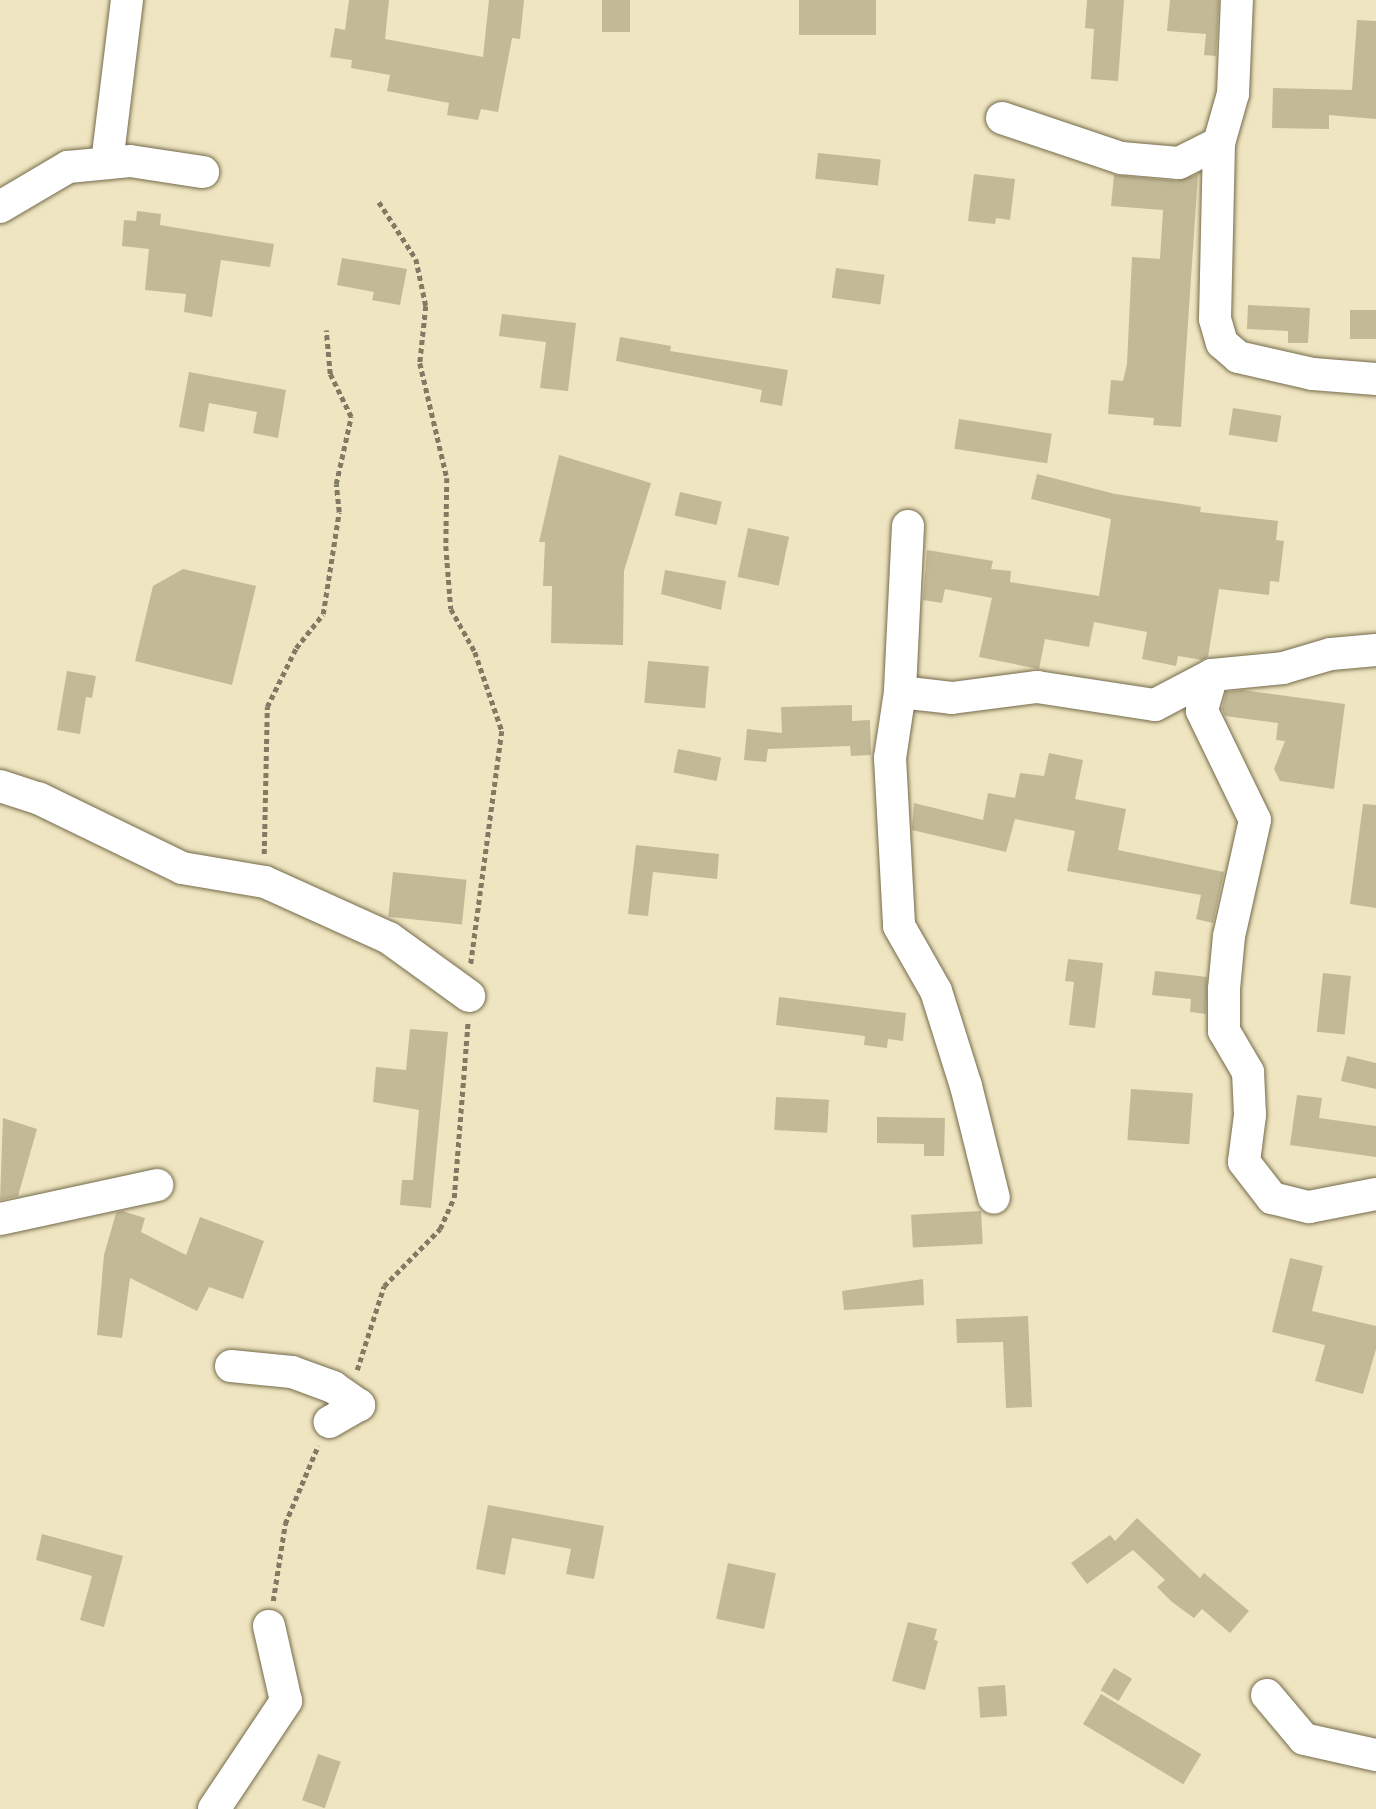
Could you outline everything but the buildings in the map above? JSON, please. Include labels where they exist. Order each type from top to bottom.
[{"type":"street","points":[[107,163],[127,0]]},
{"type":"street","points":[[1237,0],[1233,94],[1219,143],[1215,319],[1222,343],[1238,357],[1313,374],[1376,379]]},
{"type":"street","points":[[1002,118],[1121,158],[1179,163],[1219,143]]},
{"type":"street","points":[[0,207],[68,167],[130,161],[203,172]]},
{"type":"street","points":[[908,526],[900,692],[890,758],[899,926],[936,990],[966,1086],[994,1198]]},
{"type":"street","points":[[900,692],[952,698],[1037,687],[1155,705],[1212,675],[1283,668],[1331,654],[1376,650]]},
{"type":"street","points":[[1212,675],[1202,711],[1255,820],[1229,936],[1224,989],[1224,1031],[1248,1072],[1250,1115],[1244,1162],[1272,1198],[1308,1207],[1376,1194]]},
{"type":"street","points":[[0,786],[38,798],[181,868],[265,882],[389,938],[469,996]]},
{"type":"street","points":[[0,1219],[157,1185]]},
{"type":"street","points":[[231,1366],[292,1372],[333,1387],[359,1405],[330,1422]]},
{"type":"street","points":[[214,1809],[286,1701],[269,1626]]},
{"type":"street","points":[[1267,1695],[1304,1739],[1376,1755]]},
{"type":"path","points":[[354,1375],[384,1286],[440,1228],[454,1198],[462,1147],[469,996],[502,731],[475,652],[452,609],[446,546],[447,478],[420,363],[426,306],[416,258],[379,202]]},
{"type":"path","points":[[265,882],[267,707],[296,648],[323,614],[339,512],[335,484],[351,417],[330,374],[326,330]]},
{"type":"path","points":[[269,1626],[285,1524],[330,1422]]}]
